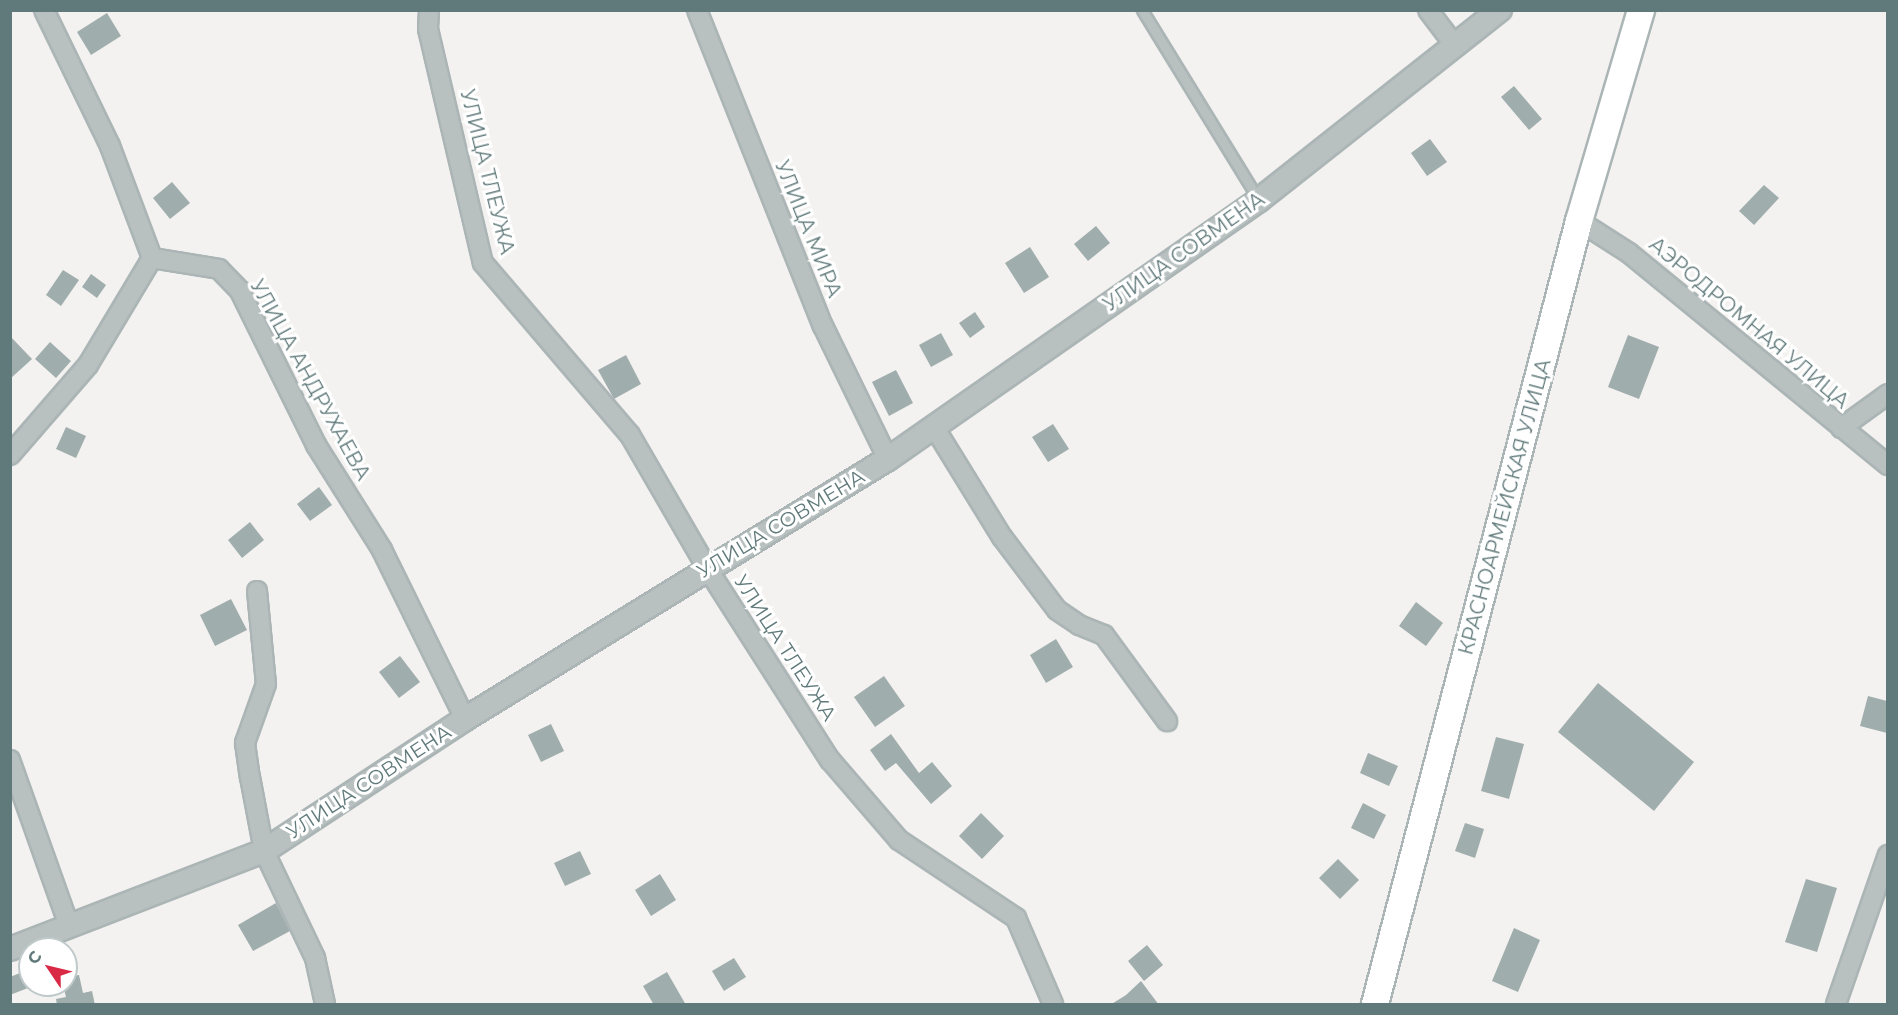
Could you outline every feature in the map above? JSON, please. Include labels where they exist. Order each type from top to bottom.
[{"type":"main road","name":"КРАСНОАРМЕЙСКАЯ УЛИЦА","points":[[1375,1005],[1579,220],[1636,16]]},
{"type":"street","points":[[10,455],[88,365],[152,258],[110,146],[44,10]]},
{"type":"street","name":"УЛИЦА ТЛЕУЖА","points":[[429,10],[428,29],[483,262],[630,435],[708,568],[830,760],[899,840],[1016,918],[1053,1005]]},
{"type":"street","name":"УЛИЦА МИРА","points":[[697,10],[823,326],[888,459]]},
{"type":"street","points":[[1428,10],[1456,47]]},
{"type":"street","name":"УЛИЦА СОВМЕНА","points":[[10,949],[264,851],[465,719],[888,459],[1259,200],[1456,47],[1500,10]]},
{"type":"street","name":"АЭРОДРОМНАЯ УЛИЦА","points":[[1579,220],[1629,253],[1887,465]]},
{"type":"street","name":"УЛИЦА АНДРУХАЕВА","points":[[152,258],[219,269],[240,291],[316,445],[382,550],[465,719]]},
{"type":"street","points":[[1841,428],[1887,394]]},
{"type":"street","points":[[934,427],[1002,537],[1057,610],[1079,625],[1104,635],[1167,721]]},
{"type":"street","points":[[257,591],[266,684],[245,743],[264,851],[315,958],[325,1005]]},
{"type":"street","points":[[10,760],[69,926]]},
{"type":"street","points":[[1836,1005],[1887,855]]},
{"type":"lane","points":[[1142,10],[1259,200]]},
{"type":"building","points":[[107,13],[121,36],[91,55],[77,32]]},
{"type":"building","points":[[1514,86],[1542,119],[1529,130],[1501,97]]},
{"type":"building","points":[[1430,139],[1447,162],[1427,176],[1411,153]]},
{"type":"building","points":[[172,182],[190,203],[170,219],[153,198]]},
{"type":"building","points":[[1764,185],[1779,198],[1754,225],[1739,211]]},
{"type":"building","points":[[1096,226],[1110,243],[1088,261],[1074,244]]},
{"type":"building","points":[[1030,247],[1049,277],[1024,293],[1005,263]]},
{"type":"building","points":[[63,270],[79,280],[61,306],[46,295]]},
{"type":"building","points":[[91,274],[106,285],[97,298],[82,287]]},
{"type":"building","points":[[975,312],[985,327],[970,338],[959,323]]},
{"type":"building","points":[[941,333],[953,355],[931,367],[919,345]]},
{"type":"building","points":[[1628,335],[1659,347],[1639,399],[1608,387]]},
{"type":"building","points":[[10,336],[32,359],[10,379]]},
{"type":"building","points":[[50,342],[71,361],[56,378],[35,359]]},
{"type":"building","points":[[626,355],[641,384],[614,399],[598,370]]},
{"type":"building","points":[[896,370],[913,403],[889,416],[872,382]]},
{"type":"building","points":[[1053,424],[1069,449],[1048,462],[1032,437]]},
{"type":"building","points":[[66,427],[86,436],[76,458],[56,449]]},
{"type":"building","points":[[319,487],[332,505],[310,521],[297,504]]},
{"type":"building","points":[[250,522],[264,540],[242,558],[228,540]]},
{"type":"building","points":[[231,599],[247,630],[215,646],[200,615]]},
{"type":"building","points":[[1416,602],[1443,623],[1426,646],[1399,626]]},
{"type":"building","points":[[1056,639],[1073,667],[1046,683],[1030,655]]},
{"type":"building","points":[[400,656],[420,682],[399,698],[379,672]]},
{"type":"building","points":[[884,676],[905,706],[875,727],[854,697]]},
{"type":"building","points":[[1598,683],[1694,762],[1654,811],[1558,732]]},
{"type":"building","points":[[1868,696],[1887,701],[1887,733],[1860,726]]},
{"type":"building","points":[[551,724],[564,751],[541,762],[528,735]]},
{"type":"building","points":[[891,734],[919,773],[932,762],[952,786],[931,804],[896,763],[885,771],[870,750]]},
{"type":"building","points":[[1496,737],[1524,744],[1509,799],[1481,791]]},
{"type":"building","points":[[1368,753],[1398,766],[1389,786],[1360,773]]},
{"type":"building","points":[[1363,803],[1386,815],[1374,839],[1351,828]]},
{"type":"building","points":[[981,813],[1004,836],[982,859],[959,836]]},
{"type":"building","points":[[1465,823],[1484,829],[1475,858],[1455,851]]},
{"type":"building","points":[[580,851],[591,874],[565,886],[554,863]]},
{"type":"building","points":[[1338,859],[1359,880],[1340,899],[1319,878]]},
{"type":"building","points":[[660,874],[676,900],[651,916],[635,890]]},
{"type":"building","points":[[1806,879],[1837,888],[1817,952],[1785,942]]},
{"type":"building","points":[[276,903],[290,931],[253,951],[238,925]]},
{"type":"building","points":[[1514,928],[1540,940],[1518,992],[1492,981]]},
{"type":"building","points":[[1147,945],[1163,965],[1144,981],[1128,961]]},
{"type":"building","points":[[734,958],[746,977],[724,991],[712,971]]},
{"type":"building","points":[[667,972],[686,1005],[654,1005],[643,986]]},
{"type":"building","points":[[18,974],[18,992],[10,995],[10,977]]},
{"type":"building","points":[[78,975],[83,993],[92,991],[95,1005],[57,1005],[56,999],[78,997]]},
{"type":"building","points":[[1141,981],[1159,1005],[1110,1005],[1126,995]]}]
